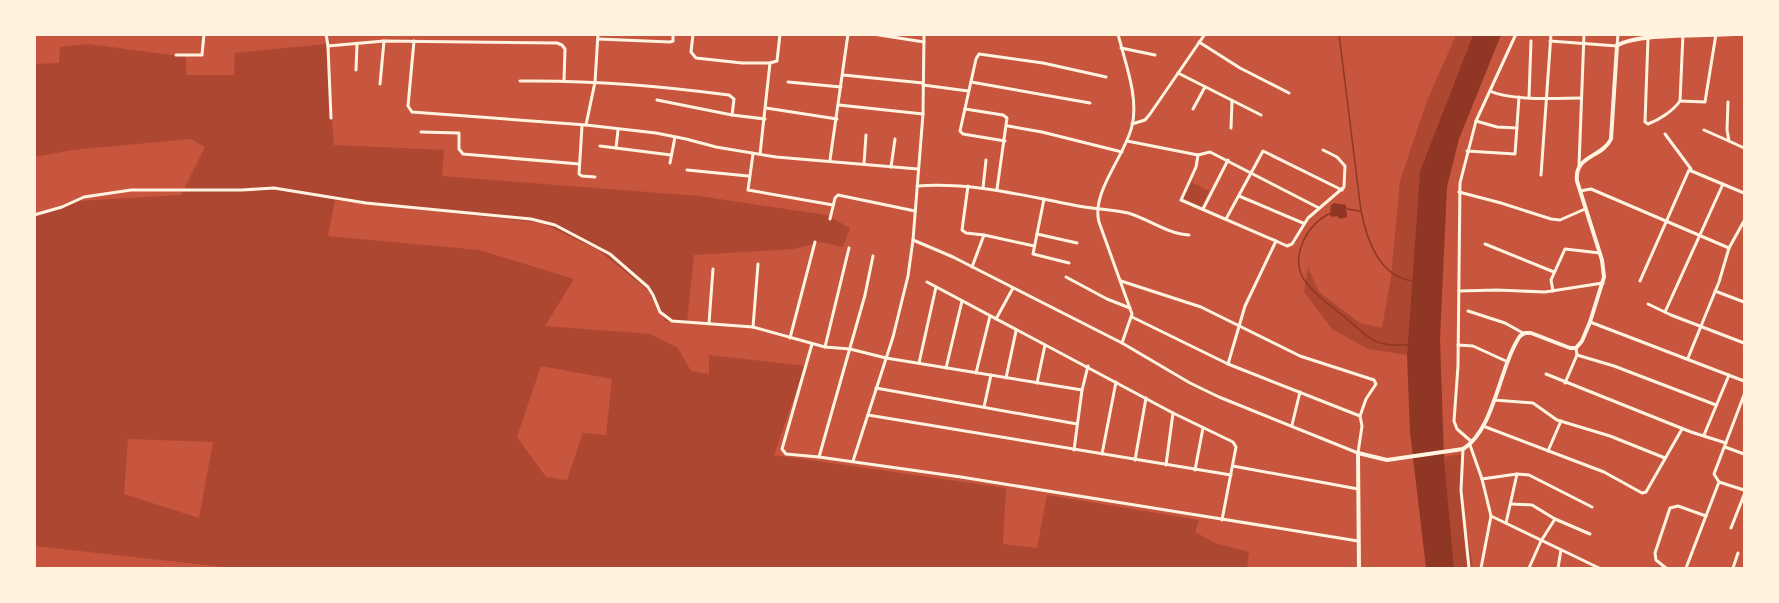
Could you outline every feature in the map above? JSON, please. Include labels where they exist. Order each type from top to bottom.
[{"type":"street","points":[[176,55],[202,55],[204,34]]},
{"type":"street","points":[[326,34],[331,118]]},
{"type":"street","points":[[485,42],[486,34]]},
{"type":"street","points":[[595,177],[580,175],[579,164],[584,125],[595,82],[598,37],[670,42],[674,34]]},
{"type":"street","points":[[693,34],[691,52],[696,58],[742,63],[777,61],[780,34]]},
{"type":"street","points":[[830,160],[848,34]]},
{"type":"street","points":[[873,34],[924,42]]},
{"type":"street","points":[[853,461],[900,312],[913,240],[923,114],[924,34]]},
{"type":"street","points":[[1118,34],[1133,100],[1132,124],[1127,141],[1097,209],[1099,222],[1132,317],[1122,343]]},
{"type":"street","points":[[1132,124],[1147,118],[1205,34]]},
{"type":"street","points":[[1481,568],[1491,516],[1471,444],[1457,429],[1454,421],[1457,391],[1459,192],[1476,121],[1516,34]]},
{"type":"street","points":[[1541,175],[1551,34]]},
{"type":"street","points":[[1565,383],[1577,355],[1576,348],[1582,341],[1590,322],[1604,274],[1600,253],[1577,178],[1584,34]]},
{"type":"street","points":[[1579,166],[1606,146],[1611,139],[1618,34]]},
{"type":"street","points":[[1550,41],[1617,46],[1627,40],[1733,34]]},
{"type":"street","points":[[1680,101],[1704,102],[1716,35]]},
{"type":"street","points":[[1648,38],[1645,122],[1650,123],[1680,101],[1682,36]]},
{"type":"street","points":[[328,46],[384,41],[560,44],[565,49],[564,81]]},
{"type":"street","points":[[380,84],[384,41]]},
{"type":"street","points":[[414,41],[408,106],[410,111],[657,133],[716,147],[795,159],[830,160],[918,169]]},
{"type":"street","points":[[1529,97],[1531,41]]},
{"type":"street","points":[[1199,42],[1240,68],[1289,93]]},
{"type":"street","points":[[356,70],[357,44]]},
{"type":"street","points":[[1121,48],[1155,55]]},
{"type":"street","points":[[1005,141],[962,133],[960,129],[977,57],[982,53],[1106,76]]},
{"type":"street","points":[[760,154],[770,63]]},
{"type":"street","points":[[1178,73],[1262,115]]},
{"type":"street","points":[[843,75],[968,91]]},
{"type":"street","points":[[520,81],[595,82],[686,89],[729,95],[734,99],[732,115]]},
{"type":"street","points":[[788,82],[841,87]]},
{"type":"street","points":[[971,82],[1090,103]]},
{"type":"street","points":[[1193,109],[1205,87]]},
{"type":"street","points":[[1490,90],[1498,94],[1519,97],[1581,99]]},
{"type":"street","points":[[1467,152],[1513,154],[1516,152],[1519,97]]},
{"type":"street","points":[[657,100],[765,119]]},
{"type":"street","points":[[1231,128],[1232,101]]},
{"type":"street","points":[[1728,102],[1729,141]]},
{"type":"street","points":[[839,105],[923,114]]},
{"type":"street","points":[[766,108],[837,119]]},
{"type":"street","points":[[965,109],[1005,116],[1008,120],[997,189]]},
{"type":"street","points":[[1476,121],[1497,127],[1517,128]]},
{"type":"street","points":[[1008,126],[1122,152]]},
{"type":"street","points":[[616,148],[618,130]]},
{"type":"street","points":[[1704,130],[1744,148]]},
{"type":"street","points":[[421,132],[459,133],[459,150],[463,154],[579,164]]},
{"type":"street","points":[[1665,134],[1691,169],[1744,193]]},
{"type":"street","points":[[864,164],[866,135]]},
{"type":"street","points":[[670,163],[675,136]]},
{"type":"street","points":[[891,167],[895,139]]},
{"type":"street","points":[[1127,141],[1198,155],[1210,152],[1319,208]]},
{"type":"street","points":[[600,146],[671,155]]},
{"type":"street","points":[[1198,155],[1196,167],[1180,199],[1288,246],[1292,244],[1303,224],[1342,190],[1346,183],[1345,166],[1337,157],[1323,150]]},
{"type":"street","points":[[1226,219],[1261,152],[1264,151],[1342,190]]},
{"type":"street","points":[[753,153],[748,176],[748,190],[833,205]]},
{"type":"street","points":[[983,188],[986,160]]},
{"type":"street","points":[[1203,209],[1228,160]]},
{"type":"street","points":[[1640,281],[1687,172],[1691,169]]},
{"type":"street","points":[[687,170],[748,176]]},
{"type":"street","points":[[1665,312],[1723,183]]},
{"type":"street","points":[[917,186],[968,186],[997,189],[1128,213],[1172,232],[1189,235]]},
{"type":"street","points":[[968,186],[962,230],[1034,246]]},
{"type":"street","points":[[34,215],[62,207],[84,197],[130,190],[274,188],[366,203],[538,220],[555,225],[610,254],[651,291],[660,312],[676,322],[753,327],[825,347],[850,349],[886,358],[1082,390]]},
{"type":"street","points":[[1580,191],[1591,189],[1729,248]]},
{"type":"street","points":[[1459,192],[1551,219],[1560,220],[1586,209]]},
{"type":"street","points":[[830,219],[838,195],[915,211]]},
{"type":"street","points":[[1238,196],[1303,224]]},
{"type":"street","points":[[1044,199],[1034,246],[1035,255],[1070,263]]},
{"type":"street","points":[[1688,358],[1715,291],[1729,248],[1744,221]]},
{"type":"street","points":[[1037,234],[1077,243]]},
{"type":"street","points":[[972,267],[984,235]]},
{"type":"street","points":[[913,240],[931,246],[1122,343],[1190,383],[1219,397],[1358,453],[1380,459],[1404,459],[1450,452],[1463,449],[1471,444],[1483,426],[1518,337],[1523,333]]},
{"type":"street","points":[[1228,364],[1245,306],[1276,241]]},
{"type":"street","points":[[790,338],[815,242]]},
{"type":"street","points":[[1485,244],[1554,272]]},
{"type":"street","points":[[825,347],[849,248]]},
{"type":"street","points":[[1552,291],[1551,283],[1554,272],[1566,249],[1600,253]]},
{"type":"street","points":[[819,457],[865,295],[873,256]]},
{"type":"street","points":[[753,327],[758,264]]},
{"type":"street","points":[[709,323],[713,269]]},
{"type":"street","points":[[1066,277],[1130,308]]},
{"type":"street","points":[[1121,281],[1201,307],[1300,356],[1374,380],[1376,384],[1366,399],[1360,416],[1362,426],[1358,453],[1359,568]]},
{"type":"street","points":[[927,282],[1016,331],[1233,442],[1236,447],[1222,520]]},
{"type":"street","points":[[1459,291],[1552,291],[1603,283]]},
{"type":"street","points":[[919,363],[936,287]]},
{"type":"street","points":[[996,319],[1013,288]]},
{"type":"street","points":[[1715,291],[1744,302]]},
{"type":"street","points":[[946,368],[962,301]]},
{"type":"street","points":[[1648,303],[1744,343]]},
{"type":"street","points":[[1467,311],[1505,323],[1523,333],[1531,333],[1570,348],[1576,348]]},
{"type":"street","points":[[976,373],[990,316]]},
{"type":"street","points":[[1132,317],[1228,364],[1360,416]]},
{"type":"street","points":[[1590,322],[1744,381]]},
{"type":"street","points":[[1006,378],[1016,331]]},
{"type":"street","points":[[812,344],[782,449],[786,454],[984,480],[1358,541]]},
{"type":"street","points":[[1037,383],[1044,345]]},
{"type":"street","points":[[1458,345],[1473,346],[1508,362]]},
{"type":"street","points":[[1577,355],[1614,366],[1716,405]]},
{"type":"street","points":[[1074,450],[1082,390],[1088,366]]},
{"type":"street","points":[[984,407],[991,375]]},
{"type":"street","points":[[1546,375],[1682,429],[1704,435],[1744,454]]},
{"type":"street","points":[[1704,435],[1729,375]]},
{"type":"street","points":[[1102,454],[1116,382]]},
{"type":"street","points":[[876,388],[1077,424]]},
{"type":"street","points":[[1292,426],[1300,392]]},
{"type":"street","points":[[1744,395],[1714,472],[1719,482],[1744,490]]},
{"type":"street","points":[[1135,460],[1146,398]]},
{"type":"street","points":[[1494,400],[1533,403],[1553,418],[1610,436],[1665,458]]},
{"type":"street","points":[[1166,465],[1173,413]]},
{"type":"street","points":[[1737,414],[1744,417]]},
{"type":"street","points":[[868,415],[1231,475]]},
{"type":"street","points":[[1548,452],[1561,421]]},
{"type":"street","points":[[1483,426],[1604,472],[1642,493],[1646,492],[1682,429]]},
{"type":"street","points":[[1196,470],[1203,428]]},
{"type":"street","points":[[1463,449],[1461,490],[1469,568]]},
{"type":"street","points":[[1233,466],[1358,489]]},
{"type":"street","points":[[1482,479],[1517,474],[1534,477],[1592,507]]},
{"type":"street","points":[[1506,523],[1517,474]]},
{"type":"street","points":[[1686,568],[1719,482]]},
{"type":"street","points":[[1731,528],[1744,495]]},
{"type":"street","points":[[1511,504],[1532,505],[1555,519],[1590,534]]},
{"type":"street","points":[[1666,568],[1656,560],[1654,553],[1670,508],[1678,506],[1706,516]]},
{"type":"street","points":[[1491,516],[1599,568]]},
{"type":"street","points":[[1529,568],[1541,541],[1555,519]]},
{"type":"street","points":[[1558,568],[1561,550]]},
{"type":"street","points":[[1733,568],[1738,553]]},
{"type":"street","points":[[1583,568],[1584,562]]},
{"type":"shaded area","points":[[1456,35],[1473,35],[1420,171],[1407,355],[1368,349],[1332,329],[1304,292],[1308,267],[1319,292],[1360,323],[1382,328],[1391,277],[1400,181],[1427,101]]},
{"type":"shaded area","points":[[1473,35],[1501,35],[1459,139],[1447,187],[1440,339],[1444,457],[1454,568],[1426,568],[1410,432],[1407,355],[1420,171]]},
{"type":"shaded area","points":[[88,44],[186,57],[186,75],[234,75],[235,53],[326,44],[334,145],[444,150],[442,176],[699,196],[826,215],[850,228],[843,247],[821,242],[794,249],[694,255],[687,322],[665,321],[649,291],[598,250],[542,223],[335,200],[328,236],[479,250],[574,279],[545,326],[650,334],[678,348],[691,371],[709,374],[709,355],[805,366],[774,455],[1006,488],[1003,544],[1037,548],[1047,495],[1199,520],[1195,532],[1215,543],[1249,552],[1247,568],[232,568],[35,546],[34,215],[78,201],[181,195],[205,147],[191,139],[72,150],[35,157],[35,64],[59,63],[60,47]],"holes":[[[541,366],[612,379],[606,435],[583,433],[567,480],[546,477],[517,437]],[[128,439],[213,442],[199,518],[124,494]]]},
{"type":"shaded area","points":[[1191,182],[1209,191],[1201,207],[1183,198]]},
{"type":"shaded area","points":[[1334,203],[1346,205],[1347,217],[1340,219],[1330,215],[1331,205]]},
{"type":"shaded area","points":[[1461,454],[1465,521],[1473,568],[1454,568],[1444,457]]},
{"type":"waterway","points":[[1339,34],[1361,211],[1367,234],[1383,265],[1401,278],[1413,281]]},
{"type":"waterway","points":[[1347,209],[1360,211]]},
{"type":"waterway","points":[[1331,213],[1323,217],[1309,231],[1300,249],[1300,269],[1303,278],[1318,295],[1369,338],[1388,345],[1408,345]]}]
